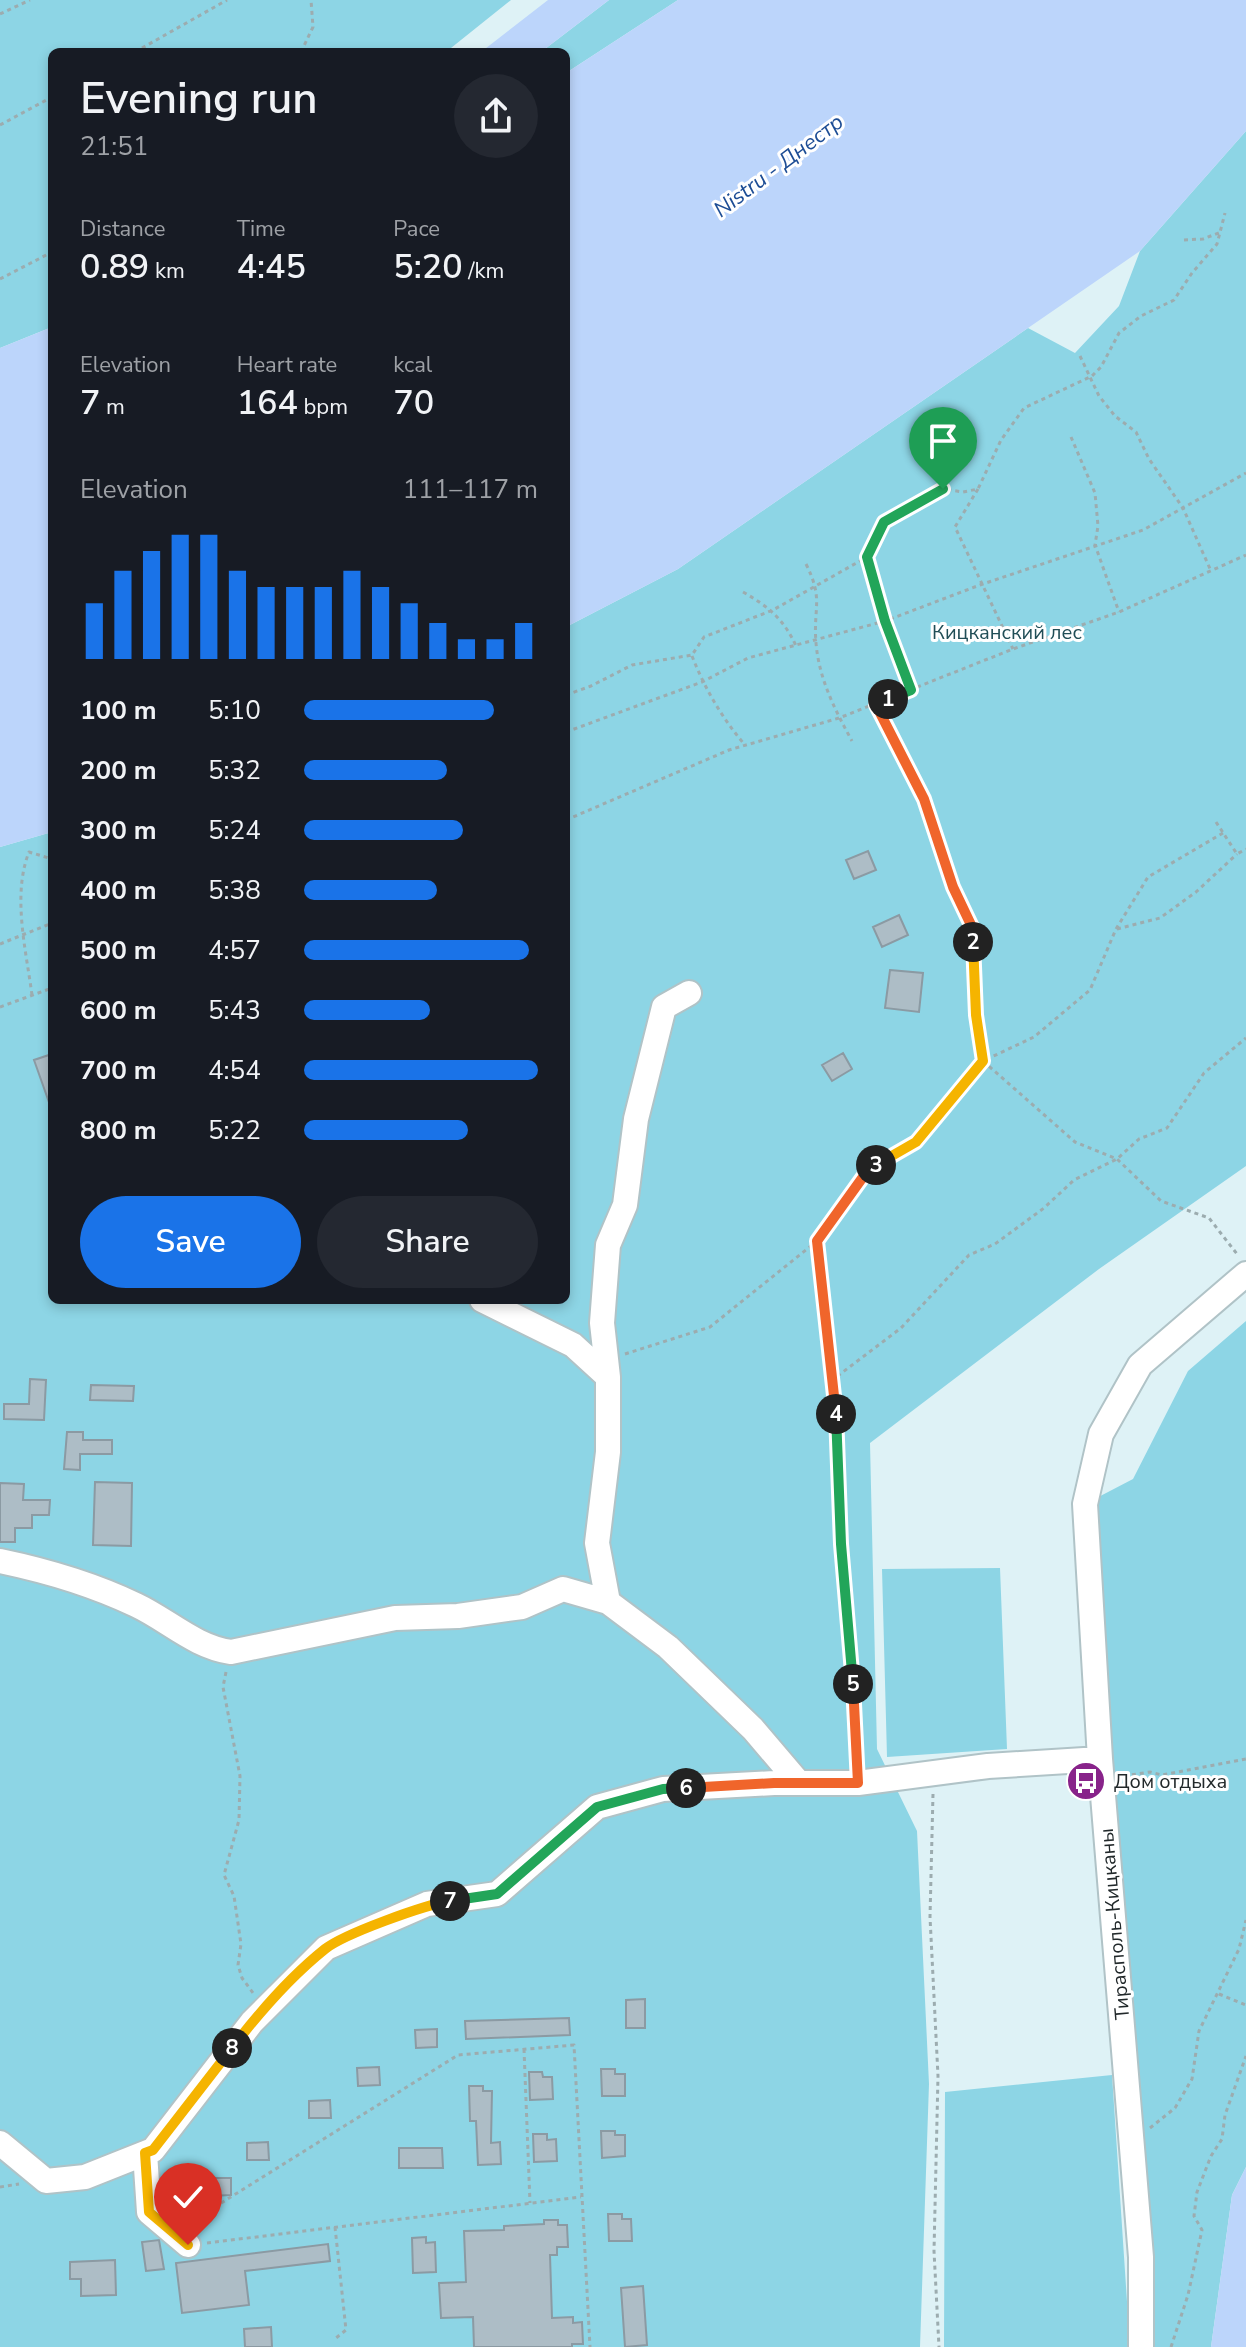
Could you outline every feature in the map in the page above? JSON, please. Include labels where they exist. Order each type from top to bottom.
[{"type":"street","points":[[608,1602],[597,1543],[608,1452],[608,1377],[602,1323],[608,1245],[625,1205],[636,1119],[664,1007],[689,993]]},
{"type":"street","name":"Тирасполь-Кицканы","points":[[1141,2347],[1141,2257],[1100,1769],[1085,1504],[1101,1434],[1140,1365],[1246,1274]]},
{"type":"street","points":[[490,1304],[573,1345],[608,1377]]},
{"type":"street","points":[[0,1561],[69,1576],[139,1606],[221,1650],[395,1618],[458,1616],[522,1607],[563,1589],[608,1602],[668,1647],[753,1729],[799,1783]]},
{"type":"street","points":[[0,2143],[46,2181],[85,2177],[153,2150],[266,2008],[326,1948],[427,1904],[497,1894],[597,1807],[663,1789],[858,1783],[988,1766],[1100,1769]]},
{"type":"street","points":[[145,2153],[149,2212],[181,2239]]},
{"type":"path","points":[[0,14],[30,0]]},
{"type":"path","points":[[142,48],[227,0]]},
{"type":"path","points":[[303,48],[313,27],[311,0]]},
{"type":"path","points":[[0,125],[48,99]]},
{"type":"path","points":[[1013,649],[955,527],[978,489],[1001,440],[1024,408],[1092,376],[1101,367],[1119,333],[1141,316],[1174,300],[1217,244],[1225,213]]},
{"type":"path","points":[[1184,240],[1203,239],[1221,232]]},
{"type":"path","points":[[0,279],[48,254]]},
{"type":"path","points":[[1080,356],[1099,396],[1115,416],[1136,432],[1149,459],[1183,508],[1211,571]]},
{"type":"path","points":[[1071,437],[1095,493],[1098,526],[1095,545],[1119,612]]},
{"type":"path","points":[[570,730],[702,682],[748,658],[797,648],[885,621],[1143,530],[1246,473]]},
{"type":"path","points":[[570,694],[632,665],[692,655],[704,637],[773,610],[817,587],[838,570],[867,557],[884,522],[943,489],[963,492],[978,489]]},
{"type":"path","points":[[570,818],[745,745],[876,705],[1013,649],[1119,612],[1246,555]]},
{"type":"path","points":[[867,557],[885,621],[911,690]]},
{"type":"path","points":[[806,564],[817,587],[816,641],[822,678],[852,741]]},
{"type":"path","points":[[743,592],[773,610],[789,629],[797,648]]},
{"type":"path","points":[[692,655],[702,682],[727,723],[745,745]]},
{"type":"path","points":[[876,705],[924,799],[953,887],[972,927],[976,1015],[983,1061],[1075,1142],[1117,1159],[1161,1201],[1209,1218],[1230,1242]]},
{"type":"path","points":[[1216,822],[1237,854]]},
{"type":"path","points":[[608,1377],[626,1353],[710,1327],[817,1241],[868,1170],[916,1142],[983,1061],[1034,1037],[1090,990],[1116,929],[1148,877],[1223,833]]},
{"type":"path","points":[[1116,929],[1160,918],[1246,849]]},
{"type":"path","points":[[32,995],[24,934],[21,870],[29,852],[48,858]]},
{"type":"path","points":[[0,944],[48,925]]},
{"type":"path","points":[[0,1007],[48,989]]},
{"type":"path","points":[[831,1381],[901,1328],[969,1255],[995,1244],[1044,1208],[1074,1180],[1117,1159],[1139,1139],[1167,1128],[1204,1073],[1246,1038]]},
{"type":"path","points":[[817,1241],[839,1437],[841,1544],[853,1654],[858,1783]]},
{"type":"path","points":[[221,1650],[223,1687],[240,1776],[239,1820],[224,1875],[234,1896],[241,1944],[238,1965],[242,1978],[266,2008]]},
{"type":"path","points":[[1100,1769],[1162,1775],[1246,1759]]},
{"type":"path","points":[[933,1774],[930,1917],[938,2076],[934,2251],[939,2347]]},
{"type":"path","points":[[1132,2144],[1175,2108],[1192,2079],[1199,2031],[1239,1949],[1246,1920]]},
{"type":"path","points":[[1219,1994],[1246,2005]]},
{"type":"path","points":[[181,2239],[458,2055],[574,2045],[590,2347]]},
{"type":"path","points":[[524,2049],[530,2203]]},
{"type":"path","points":[[1171,2347],[1188,2295],[1202,2230],[1194,2216],[1197,2192],[1211,2156],[1222,2139],[1225,2115],[1246,2056]]},
{"type":"path","points":[[181,2239],[335,2227],[582,2197]]},
{"type":"path","points":[[335,2227],[346,2330],[336,2338]]},
{"type":"green space","points":[[0,0],[511,0],[451,48],[48,48],[48,329],[0,348]]},
{"type":"green space","points":[[609,0],[678,0],[570,70],[570,48],[546,48]]},
{"type":"green space","name":"Кицканский лес","points":[[1246,131],[1246,1166],[1099,1269],[870,1443],[877,1749],[917,1831],[929,2084],[920,2347],[0,2347],[0,847],[48,833],[48,1304],[570,1304],[570,625],[678,569],[1028,328],[1075,353],[1119,306],[1140,251]]},
{"type":"green space","points":[[1246,1321],[1246,2167],[1232,2195],[1211,2347],[1150,2347],[1085,1504],[1133,1479],[1188,1371]]},
{"type":"green space","points":[[1000,1568],[1007,1749],[887,1757],[882,1569]]},
{"type":"green space","points":[[1112,2075],[1130,2347],[944,2347],[945,2092]]},
{"type":"water","points":[[548,0],[609,0],[546,48],[486,48]]},
{"type":"water","name":"Nistru - Днестр","points":[[678,0],[1246,0],[1246,131],[1140,251],[678,569],[570,625],[570,70]]},
{"type":"water","points":[[48,329],[48,833],[0,847],[0,348]]},
{"type":"water","points":[[1246,2167],[1246,2347],[1211,2347],[1232,2195]]},
{"type":"building","points":[[868,851],[876,870],[854,879],[846,860]]},
{"type":"building","points":[[899,915],[908,935],[882,947],[873,927]]},
{"type":"building","points":[[890,970],[923,973],[919,1012],[885,1008]]},
{"type":"building","points":[[843,1053],[852,1069],[832,1081],[822,1065]]},
{"type":"building","points":[[48,1055],[48,1099],[34,1060]]},
{"type":"building","points":[[30,1379],[46,1380],[44,1420],[4,1419],[4,1404],[29,1404]]},
{"type":"building","points":[[91,1385],[134,1386],[133,1401],[90,1400]]},
{"type":"building","points":[[67,1432],[83,1432],[83,1440],[112,1440],[112,1454],[80,1454],[80,1470],[64,1469]]},
{"type":"building","points":[[95,1482],[132,1483],[131,1546],[93,1545]]},
{"type":"building","points":[[0,1483],[24,1484],[23,1500],[50,1500],[49,1515],[32,1515],[32,1528],[15,1528],[15,1542],[0,1542]]},
{"type":"building","points":[[645,1999],[645,2028],[626,2028],[626,2000]]},
{"type":"building","points":[[569,2018],[570,2035],[466,2039],[465,2021]]},
{"type":"building","points":[[437,2029],[437,2047],[416,2048],[415,2030]]},
{"type":"building","points":[[379,2067],[380,2085],[358,2086],[357,2068]]},
{"type":"building","points":[[601,2069],[615,2069],[615,2074],[625,2074],[625,2096],[602,2096]]},
{"type":"building","points":[[529,2072],[542,2072],[543,2077],[552,2077],[553,2099],[530,2100]]},
{"type":"building","points":[[469,2086],[483,2086],[483,2091],[492,2091],[491,2143],[500,2142],[501,2164],[478,2165],[476,2121],[470,2121]]},
{"type":"building","points":[[330,2100],[331,2118],[309,2118],[309,2101]]},
{"type":"building","points":[[601,2131],[625,2135],[625,2156],[602,2158]]},
{"type":"building","points":[[533,2134],[547,2134],[547,2140],[556,2139],[557,2161],[534,2162]]},
{"type":"building","points":[[268,2142],[269,2160],[247,2160],[247,2143]]},
{"type":"building","points":[[399,2148],[442,2148],[443,2168],[399,2168]]},
{"type":"building","points":[[209,2178],[231,2178],[231,2195],[210,2196]]},
{"type":"building","points":[[194,2192],[195,2210],[173,2211],[172,2193]]},
{"type":"building","points":[[608,2214],[622,2214],[622,2219],[631,2219],[632,2241],[609,2241]]},
{"type":"building","points":[[544,2220],[558,2220],[558,2225],[567,2225],[568,2247],[557,2247],[557,2255],[550,2255],[552,2318],[573,2317],[573,2323],[582,2322],[583,2344],[572,2344],[572,2347],[474,2347],[473,2317],[441,2318],[439,2283],[466,2282],[464,2231],[504,2230],[504,2226],[544,2224]]},
{"type":"building","points":[[426,2237],[426,2243],[435,2242],[436,2272],[413,2273],[412,2238]]},
{"type":"building","points":[[159,2240],[164,2269],[146,2271],[142,2242]]},
{"type":"building","points":[[328,2244],[330,2261],[245,2271],[249,2305],[182,2313],[176,2263]]},
{"type":"building","points":[[115,2260],[116,2295],[81,2296],[81,2279],[70,2279],[70,2262]]},
{"type":"building","points":[[643,2286],[647,2345],[625,2347],[621,2288]]},
{"type":"building","points":[[271,2327],[272,2347],[245,2347],[244,2329]]},
{"type":"place","name":"Дом отдыха","points":[[1086,1781]]},
{"type":"route","points":[[188,2245],[149,2212],[145,2153],[153,2150],[252,2022],[326,1948],[427,1904],[497,1894],[597,1807],[663,1789],[774,1783],[858,1783],[853,1654],[841,1544],[839,1437],[817,1241],[868,1170],[916,1142],[983,1061],[976,1015],[972,927],[953,887],[924,799],[876,705],[911,690],[885,621],[867,557],[884,522],[943,489]]}]
